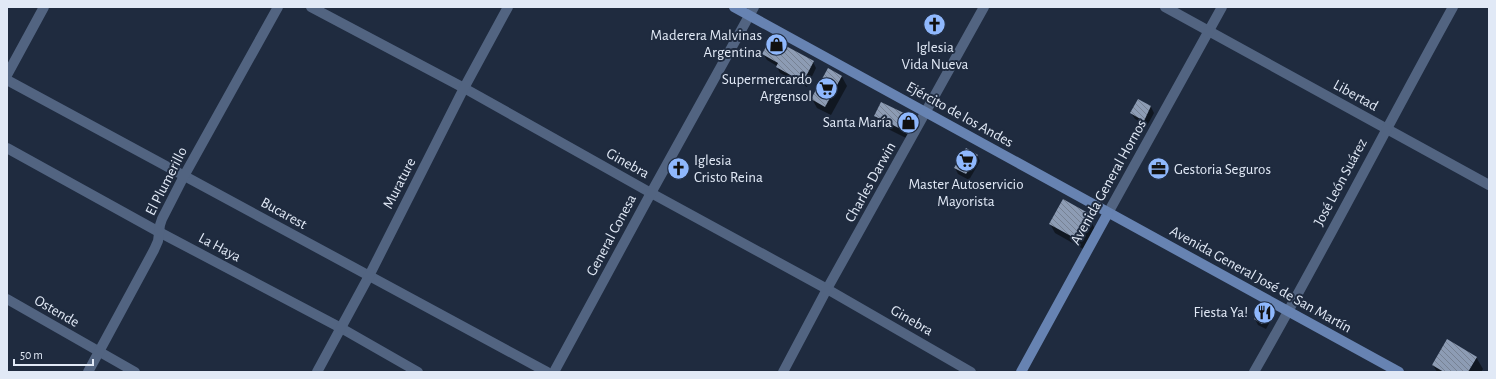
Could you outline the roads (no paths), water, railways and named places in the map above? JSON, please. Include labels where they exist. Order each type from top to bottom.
[{"type":"main road","name":"Ejército de los Andes","points":[[734,7],[752,11],[926,113],[1108,213]]},
{"type":"main road","name":"Avenida General José de San Martín","points":[[1108,213],[1289,310],[1400,372]]},
{"type":"main road","name":"Avenida General Hornos","points":[[1021,372],[1108,213]]},
{"type":"street","points":[[7,75],[44,7]]},
{"type":"street","name":"El Plumerillo","points":[[88,372],[154,250],[158,241],[162,219],[184,176],[278,7]]},
{"type":"street","name":"Ginebra","points":[[311,7],[464,88],[651,193],[828,289],[971,372]]},
{"type":"street","name":"Murature","points":[[317,372],[369,276],[464,88],[508,7]]},
{"type":"street","name":"Charles Darwin","points":[[783,372],[984,7]]},
{"type":"street","name":"Libertad","points":[[1165,7],[1489,185]]},
{"type":"street","name":"Avenida General Hornos","points":[[1108,213],[1222,7]]},
{"type":"street","name":"José León Suárez","points":[[1254,372],[1453,7]]},
{"type":"street","name":"General Conesa","points":[[554,372],[752,11]]},
{"type":"street","name":"Bucarest","points":[[7,80],[547,372]]},
{"type":"street","name":"La Haya","points":[[7,148],[159,232],[341,328],[418,372]]},
{"type":"street","name":"Ostende","points":[[7,299],[135,372]]},
{"type":"place","name":"Iglesia Vida Nueva","points":[[935,24]]},
{"type":"place","name":"Maderera Malvinas Argentina","points":[[777,44]]},
{"type":"place","name":"Supermercardo Argensol","points":[[827,88]]},
{"type":"place","name":"Santa María","points":[[908,122]]},
{"type":"place","name":"Master Autoservicio Mayorista","points":[[966,161]]},
{"type":"place","name":"Iglesia Cristo Reina","points":[[678,169]]},
{"type":"place","name":"Gestoria Seguros","points":[[1158,169]]},
{"type":"place","name":"Fiesta Ya!","points":[[1264,312]]}]
